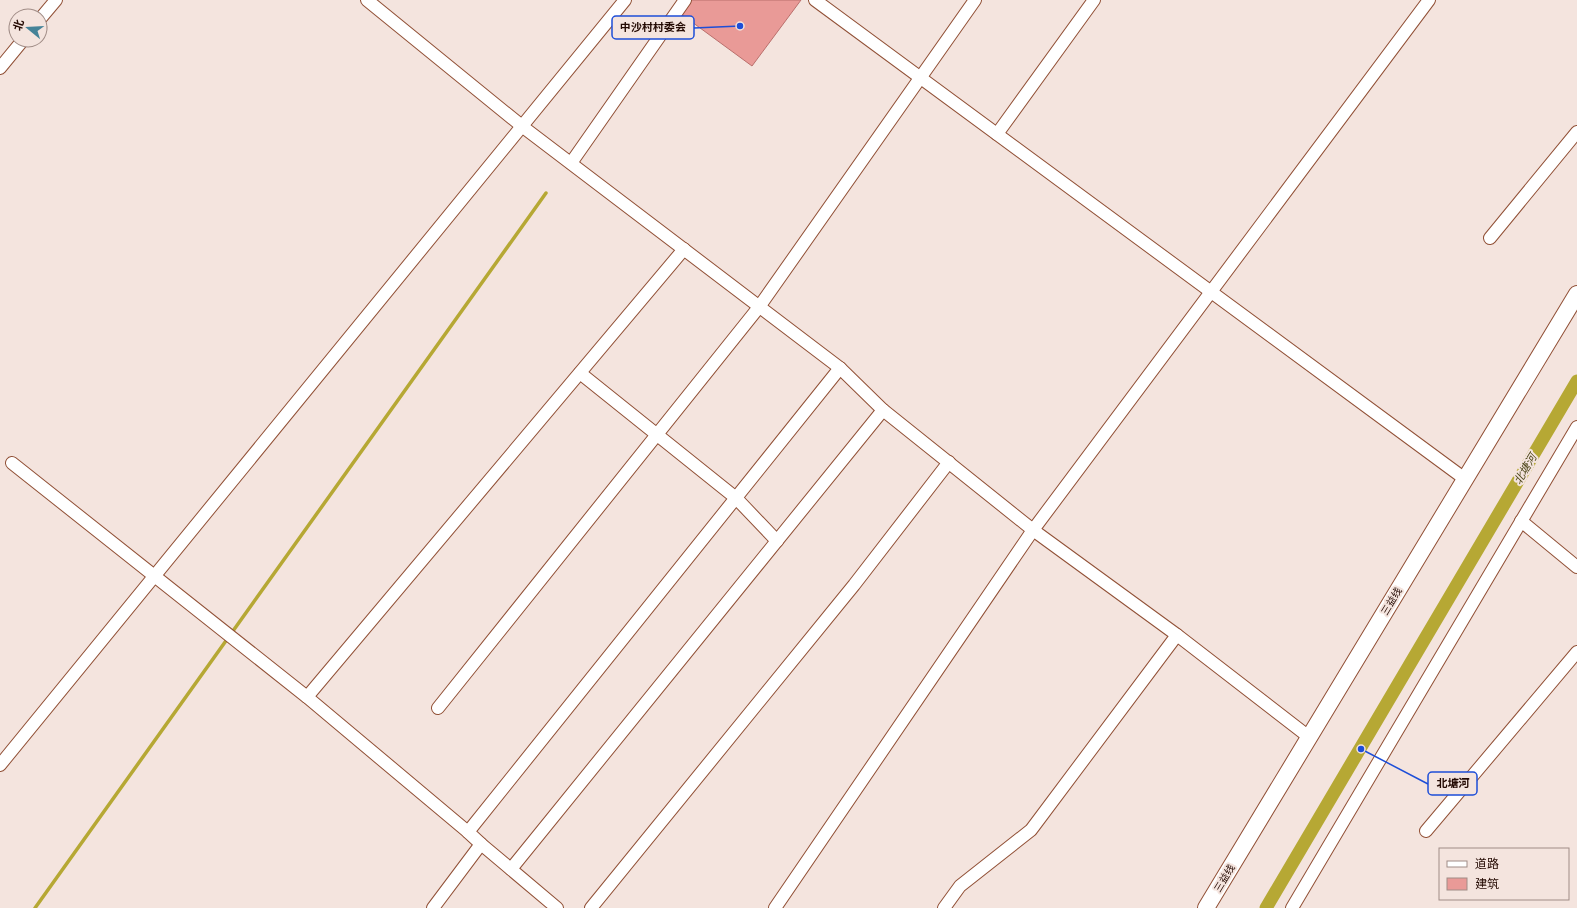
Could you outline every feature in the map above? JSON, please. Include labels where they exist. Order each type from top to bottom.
[{"type":"main road","name":"三益线","points":[[1206,908],[1577,294]]},
{"type":"street","points":[[48,10],[56,0]]},
{"type":"street","points":[[367,0],[523,127],[840,368],[883,410],[1033,530],[1177,635],[1309,737]]},
{"type":"street","points":[[0,765],[154,575],[523,127],[625,0]]},
{"type":"street","points":[[571,163],[685,0]]},
{"type":"street","points":[[815,0],[1465,479]]},
{"type":"street","points":[[438,708],[759,306],[975,0]]},
{"type":"street","points":[[997,134],[1094,0]]},
{"type":"street","points":[[775,908],[1033,530],[1429,0]]},
{"type":"street","points":[[0,68],[16,48]]},
{"type":"street","points":[[1490,238],[1577,132]]},
{"type":"street","points":[[307,697],[684,249]]},
{"type":"street","points":[[468,832],[840,368]]},
{"type":"street","points":[[580,373],[736,498],[777,541]]},
{"type":"street","points":[[511,869],[883,410]]},
{"type":"street","points":[[1292,908],[1577,426]]},
{"type":"street","points":[[591,908],[854,585],[949,462]]},
{"type":"street","points":[[12,463],[307,697],[557,908]]},
{"type":"street","points":[[1521,521],[1577,567]]},
{"type":"street","points":[[944,908],[960,886],[1031,830],[1177,635]]},
{"type":"street","points":[[1426,831],[1577,652]]},
{"type":"street","points":[[433,908],[481,844]]},
{"type":"building","points":[[691,0],[801,0],[752,66],[681,14]]},
{"type":"waterway","points":[[35,908],[546,193]]},
{"type":"waterway","name":"北塘河","points":[[1266,908],[1577,381]]},
{"type":"place","name":"中沙村村委会","points":[[740,26]]},
{"type":"place","name":"北塘河","points":[[1361,749]]}]
